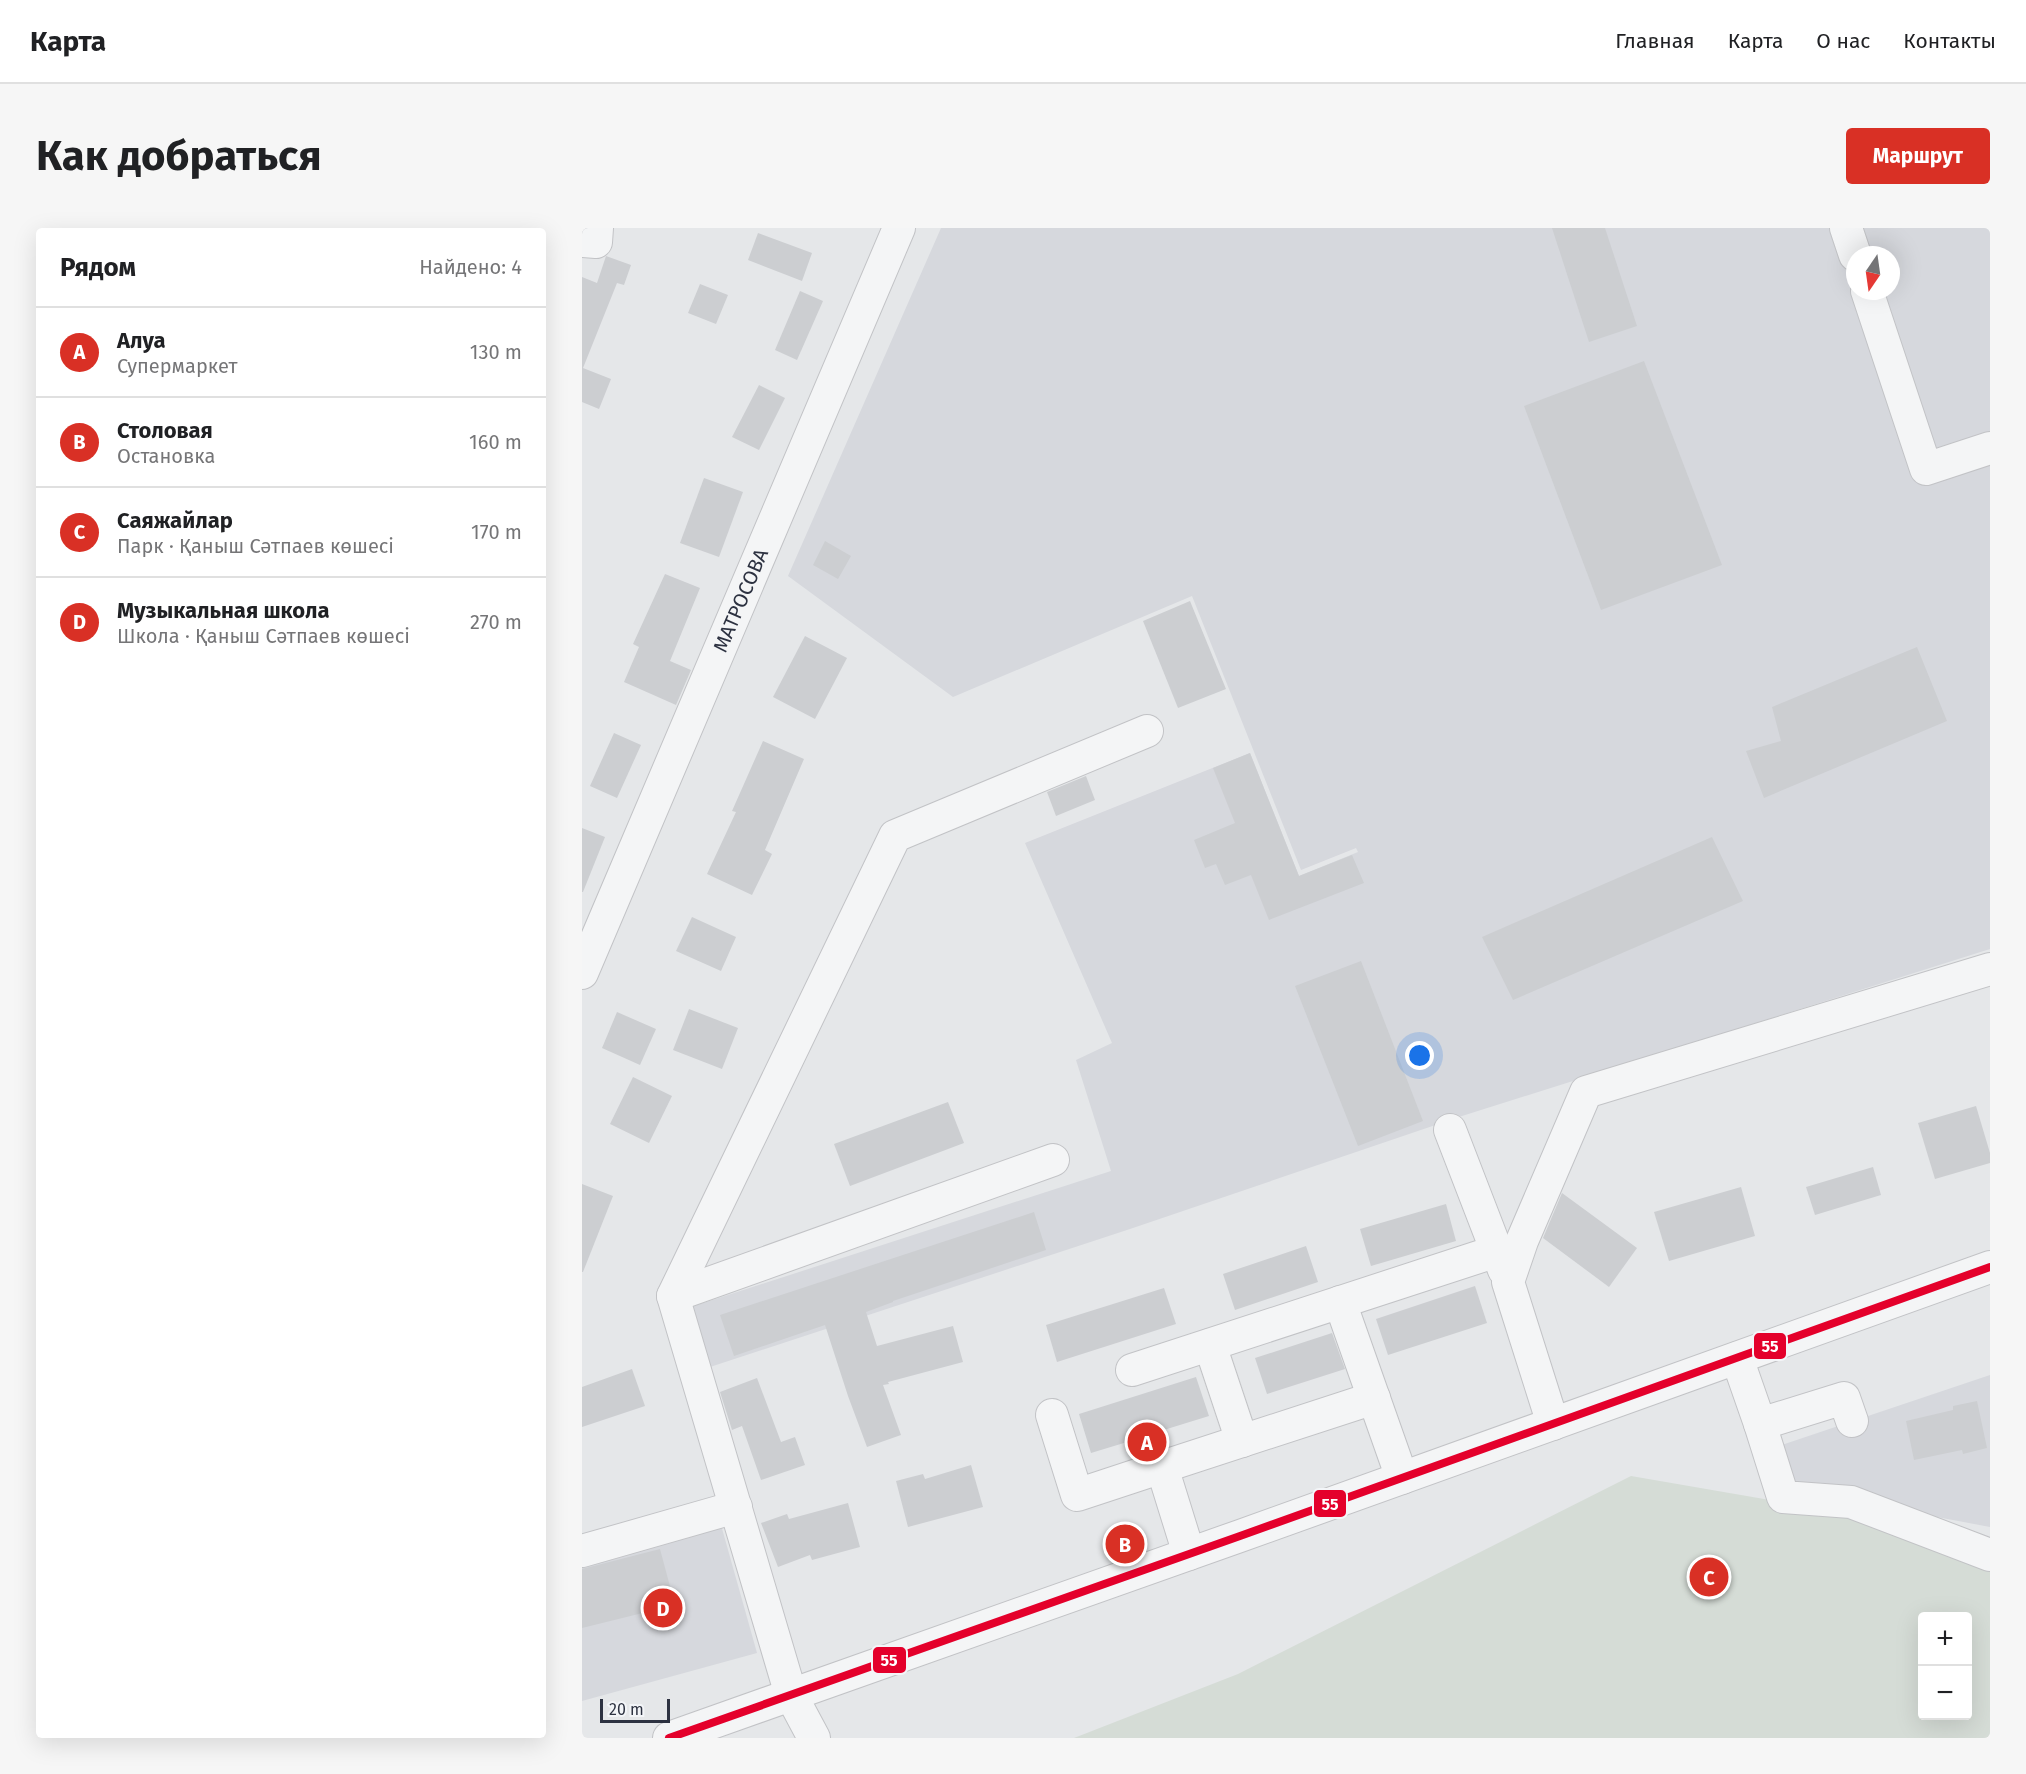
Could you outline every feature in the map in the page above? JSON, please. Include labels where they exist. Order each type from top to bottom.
[{"type":"street","points":[[582,241],[596,242],[597,228]]},
{"type":"street","name":"МАТРОСОВА","points":[[582,973],[899,228]]},
{"type":"street","points":[[1846,228],[1852,246]]},
{"type":"street","points":[[1870,300],[1926,469],[1990,448]]},
{"type":"street","points":[[814,1738],[791,1695],[673,1296],[895,836],[1147,731]]},
{"type":"street","points":[[1508,1282],[1522,1241],[1587,1092],[1990,969]]},
{"type":"street","points":[[1450,1130],[1508,1282],[1553,1424]]},
{"type":"street","points":[[673,1296],[1053,1160]]},
{"type":"street","points":[[1132,1370],[1497,1251]]},
{"type":"street","points":[[669,1738],[1990,1267]]},
{"type":"street","points":[[1340,1302],[1402,1478]]},
{"type":"street","points":[[1210,1345],[1242,1442]]},
{"type":"street","points":[[1737,1358],[1783,1497],[1851,1502],[1990,1555]]},
{"type":"street","points":[[1052,1414],[1077,1495],[1374,1398]]},
{"type":"street","points":[[1760,1424],[1844,1398],[1852,1421]]},
{"type":"street","points":[[1162,1467],[1189,1554]]},
{"type":"street","points":[[582,1551],[736,1507]]},
{"type":"shaded area","points":[[941,228],[1990,228],[1990,949],[1462,1116],[1130,1229],[707,1368],[691,1307],[1111,1171],[1076,1060],[1112,1043],[1025,843],[1250,753],[1299,876],[1358,852],[1356,848],[1301,870],[1192,596],[953,697],[788,576]]},
{"type":"shaded area","points":[[1990,1375],[1990,1527],[1789,1489],[1776,1447]]},
{"type":"shaded area","points":[[1631,1476],[1990,1538],[1990,1738],[1074,1738],[1238,1674]]},
{"type":"shaded area","points":[[721,1525],[757,1653],[582,1701],[582,1563]]},
{"type":"building","points":[[1552,228],[1605,228],[1637,326],[1589,342]]},
{"type":"building","points":[[758,233],[812,253],[802,281],[748,260]]},
{"type":"building","points":[[606,256],[631,265],[624,285],[617,283],[583,368],[611,379],[599,409],[582,402],[582,277],[597,283]]},
{"type":"building","points":[[700,284],[728,295],[716,324],[688,313]]},
{"type":"building","points":[[800,291],[823,301],[797,360],[775,350]]},
{"type":"building","points":[[1644,361],[1722,565],[1601,610],[1524,406]]},
{"type":"building","points":[[759,385],[785,398],[759,450],[732,437]]},
{"type":"building","points":[[704,478],[743,492],[719,557],[680,543]]},
{"type":"building","points":[[825,541],[851,556],[838,579],[813,565]]},
{"type":"building","points":[[665,574],[700,588],[670,661],[691,670],[676,705],[624,682],[639,647],[633,644]]},
{"type":"building","points":[[1190,601],[1226,689],[1178,708],[1143,621]]},
{"type":"building","points":[[805,636],[847,658],[815,719],[773,697]]},
{"type":"building","points":[[1917,647],[1947,721],[1764,798],[1746,751],[1781,741],[1772,707]]},
{"type":"building","points":[[614,733],[641,745],[617,798],[590,786]]},
{"type":"building","points":[[763,741],[804,759],[765,850],[772,854],[752,895],[707,874],[736,812],[732,811]]},
{"type":"building","points":[[1250,753],[1299,876],[1352,855],[1364,883],[1269,920],[1251,875],[1225,885],[1216,864],[1205,868],[1194,840],[1235,823],[1213,768]]},
{"type":"building","points":[[1086,776],[1095,800],[1056,816],[1047,792]]},
{"type":"building","points":[[582,828],[605,837],[583,892],[582,892]]},
{"type":"building","points":[[1712,837],[1743,901],[1513,1000],[1482,937]]},
{"type":"building","points":[[692,917],[736,937],[721,971],[676,951]]},
{"type":"building","points":[[1361,961],[1423,1121],[1358,1146],[1295,986]]},
{"type":"building","points":[[689,1009],[738,1028],[722,1069],[673,1050]]},
{"type":"building","points":[[617,1012],[656,1029],[640,1065],[602,1048]]},
{"type":"building","points":[[633,1077],[672,1096],[649,1143],[610,1124]]},
{"type":"building","points":[[948,1102],[964,1143],[850,1186],[834,1144]]},
{"type":"building","points":[[1976,1106],[1990,1153],[1990,1163],[1935,1179],[1918,1123]]},
{"type":"building","points":[[1873,1167],[1881,1195],[1815,1215],[1806,1187]]},
{"type":"building","points":[[582,1184],[613,1196],[583,1272],[582,1272]]},
{"type":"building","points":[[1741,1187],[1755,1236],[1669,1261],[1654,1212]]},
{"type":"building","points":[[1562,1193],[1637,1248],[1609,1287],[1543,1238]]},
{"type":"building","points":[[1446,1204],[1456,1241],[1371,1266],[1360,1229]]},
{"type":"building","points":[[1034,1212],[1046,1250],[866,1312],[877,1346],[953,1326],[963,1362],[883,1385],[901,1435],[867,1447],[825,1325],[734,1356],[720,1315]]},
{"type":"building","points":[[1306,1246],[1318,1282],[1235,1310],[1223,1274]]},
{"type":"building","points":[[1475,1286],[1487,1323],[1388,1355],[1376,1319]]},
{"type":"building","points":[[1164,1288],[1176,1324],[1057,1362],[1046,1325]]},
{"type":"building","points":[[1332,1333],[1345,1369],[1267,1394],[1255,1358]]},
{"type":"building","points":[[632,1369],[645,1406],[582,1427],[582,1387]]},
{"type":"building","points":[[1196,1377],[1209,1416],[1154,1433],[1158,1445],[1140,1450],[1137,1439],[1091,1453],[1079,1414]]},
{"type":"building","points":[[757,1378],[781,1442],[795,1437],[805,1465],[761,1480],[742,1426],[732,1430],[720,1392]]},
{"type":"building","points":[[1977,1401],[1987,1448],[1963,1454],[1962,1450],[1914,1460],[1906,1421],[1953,1410],[1953,1406]]},
{"type":"building","points":[[971,1465],[983,1507],[908,1527],[896,1481],[923,1474],[925,1479]]},
{"type":"building","points":[[848,1503],[860,1547],[812,1560],[810,1555],[778,1567],[761,1523],[787,1514],[789,1519]]},
{"type":"building","points":[[660,1549],[675,1605],[582,1628],[582,1569]]},
{"type":"transit line","name":"55","points":[[669,1738],[1990,1267]]},
{"type":"place","name":"Алуа","points":[[1147,1442]]},
{"type":"place","name":"Столовая","points":[[1125,1544]]},
{"type":"place","name":"Саяжайлар","points":[[1709,1577]]},
{"type":"place","name":"Музыкальная школа","points":[[663,1608]]}]
